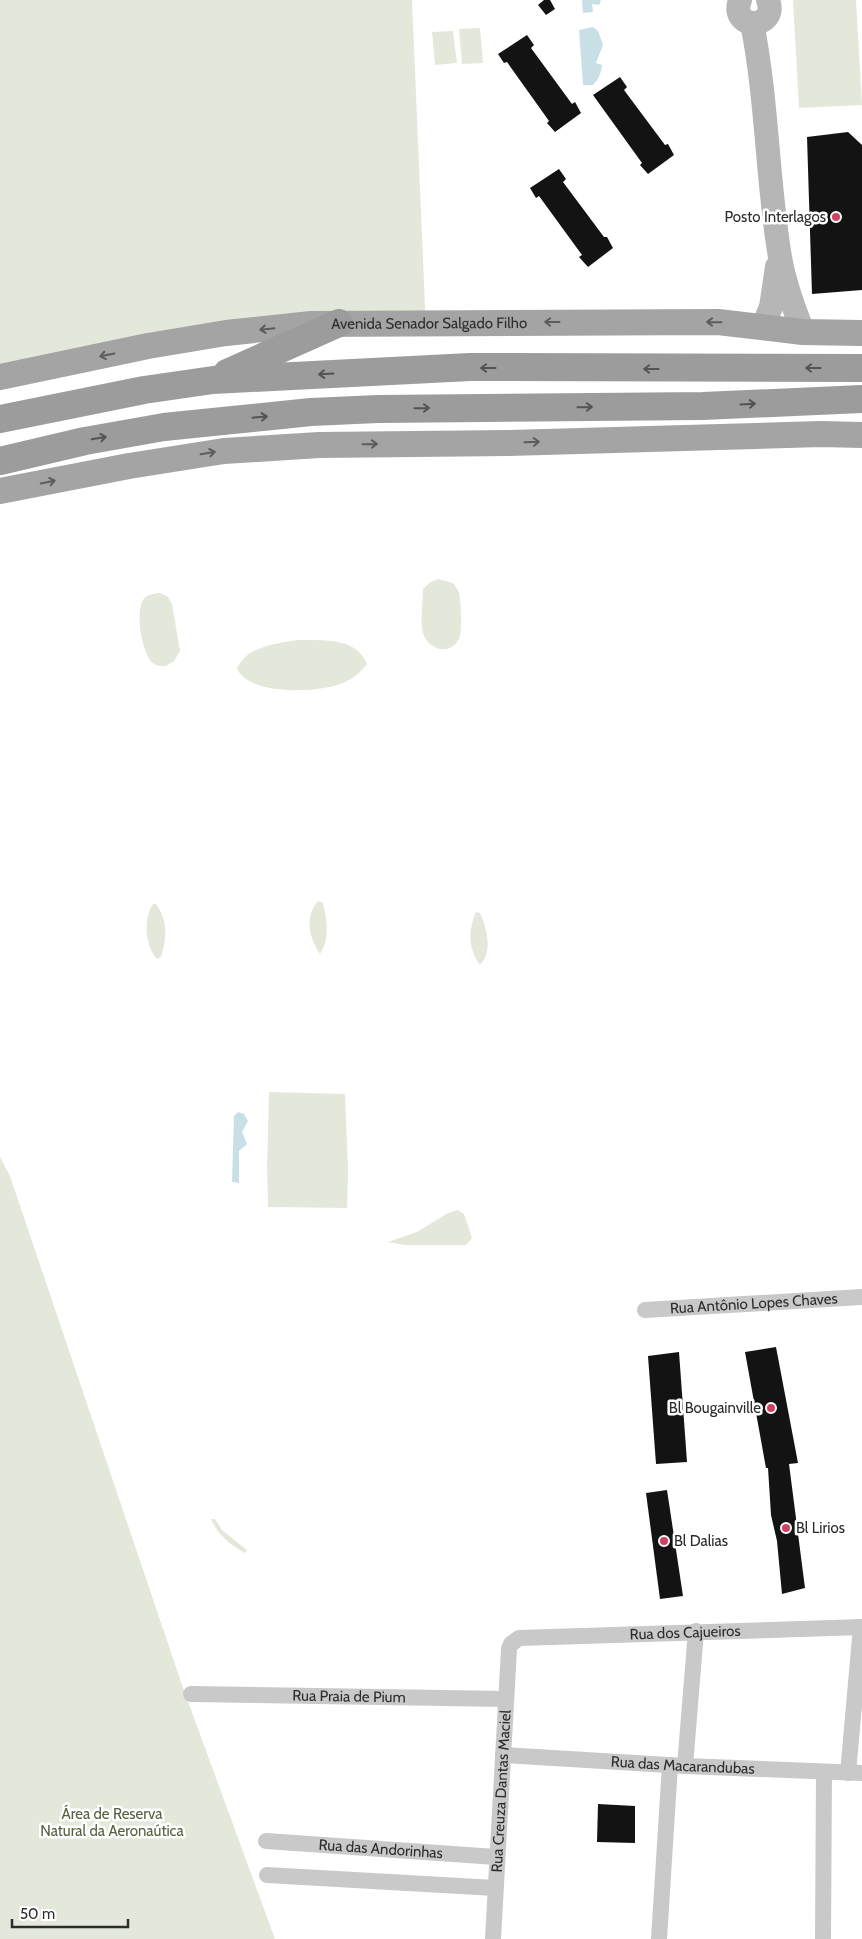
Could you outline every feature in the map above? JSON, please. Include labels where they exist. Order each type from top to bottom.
[{"type":"highway","points":[[213,380],[340,323]]},
{"type":"highway","points":[[0,419],[144,390],[213,380],[470,368],[862,368]]},
{"type":"highway","points":[[0,460],[85,441],[164,427],[311,412],[378,409],[703,406],[862,399]]},
{"type":"main road","points":[[740,0],[738,6],[740,14],[745,20],[761,15],[759,60],[779,252],[791,300],[803,332]]},
{"type":"main road","points":[[763,326],[774,296],[779,252]]},
{"type":"main road","name":"Avenida Senador Salgado Filho","points":[[0,378],[148,346],[226,333],[310,324],[718,322],[803,332],[862,332]]},
{"type":"main road","points":[[0,491],[129,466],[224,451],[300,446],[509,443],[820,434],[862,435]]},
{"type":"street","name":"Rua Antônio Lopes Chaves","points":[[645,1310],[862,1297]]},
{"type":"street","name":"Rua dos Cajueiros","points":[[511,1644],[519,1638],[862,1627]]},
{"type":"street","points":[[855,1773],[862,1627]]},
{"type":"street","points":[[658,1939],[696,1631]]},
{"type":"street","name":"Rua Creuza Dantas Maciel","points":[[493,1939],[508,1649],[511,1644]]},
{"type":"street","name":"Rua Praia de Pium","points":[[191,1694],[506,1699]]},
{"type":"street","name":"Rua das Macarandubas","points":[[503,1755],[678,1766],[855,1773]]},
{"type":"street","points":[[823,1939],[824,1772]]},
{"type":"street","name":"Rua das Andorinhas","points":[[266,1842],[496,1857]]},
{"type":"street","points":[[267,1875],[495,1888]]},
{"type":"green space","points":[[0,0],[412,0],[426,330],[145,349],[0,367]]},
{"type":"green space","points":[[793,0],[856,0],[862,105],[799,108]]},
{"type":"green space","points":[[480,28],[483,63],[462,64],[459,29]]},
{"type":"green space","points":[[453,31],[457,63],[435,65],[432,32]]},
{"type":"green space","points":[[438,579],[453,583],[460,596],[460,636],[452,647],[447,649],[435,648],[430,644],[422,628],[423,589],[429,583]]},
{"type":"green space","points":[[160,593],[168,597],[172,604],[180,651],[174,661],[166,666],[155,665],[150,659],[143,643],[140,623],[143,600],[150,595]]},
{"type":"green space","points":[[297,640],[327,640],[347,645],[362,655],[367,664],[356,675],[343,683],[318,689],[302,690],[270,688],[256,684],[245,678],[237,669],[247,655],[262,647]]},
{"type":"green space","points":[[318,901],[323,903],[327,929],[325,942],[320,954],[313,941],[310,928],[311,914]]},
{"type":"green space","points":[[153,904],[156,904],[160,910],[165,929],[161,957],[157,959],[150,947],[147,932],[148,917]]},
{"type":"green space","points":[[476,912],[480,913],[488,940],[488,947],[480,965],[473,953],[470,939]]},
{"type":"green space","points":[[269,1092],[345,1094],[348,1170],[347,1208],[268,1207]]},
{"type":"green space","name":"Área de Reserva Natural da Aeronaútica","points":[[0,1157],[10,1176],[182,1685],[275,1939],[0,1939]]},
{"type":"green space","points":[[458,1210],[464,1214],[472,1238],[466,1245],[405,1245],[388,1242],[417,1232],[448,1213]]},
{"type":"green space","points":[[211,1519],[215,1519],[222,1530],[247,1550],[245,1553],[234,1547],[221,1535]]},
{"type":"water","points":[[582,0],[601,0],[599,5],[592,4],[593,12],[583,13]]},
{"type":"water","points":[[593,27],[598,31],[603,45],[596,63],[602,65],[602,68],[593,85],[583,85],[579,30]]},
{"type":"water","points":[[238,1112],[244,1114],[248,1121],[242,1132],[247,1144],[239,1151],[239,1183],[232,1182],[234,1116]]},
{"type":"building","points":[[544,0],[550,0],[555,9],[546,15],[538,5]]},
{"type":"building","points":[[527,35],[534,45],[531,48],[572,104],[575,102],[581,113],[555,132],[547,123],[549,121],[507,62],[504,63],[498,54]]},
{"type":"building","points":[[620,77],[627,87],[624,90],[665,145],[668,144],[674,155],[648,174],[593,95]]},
{"type":"building","name":"Posto Interlagos","points":[[848,132],[862,145],[862,290],[812,294],[807,137]]},
{"type":"building","points":[[559,169],[566,179],[563,182],[604,237],[607,237],[613,248],[588,267],[579,257],[582,255],[539,196],[536,198],[530,188]]},
{"type":"building","points":[[776,1347],[798,1463],[789,1464],[805,1588],[782,1594],[777,1541],[771,1515],[768,1468],[766,1468],[745,1352]]},
{"type":"building","points":[[679,1352],[687,1462],[656,1464],[648,1356]]},
{"type":"building","name":"Bl Dalias","points":[[667,1490],[683,1596],[660,1599],[646,1493]]},
{"type":"building","points":[[598,1804],[635,1806],[635,1843],[597,1842]]},
{"type":"place","name":"Posto Interlagos","points":[[836,217]]},
{"type":"place","name":"Bl Bougainville","points":[[771,1408]]},
{"type":"place","name":"Bl Lirios","points":[[786,1528]]},
{"type":"place","name":"Bl Dalias","points":[[664,1541]]}]
